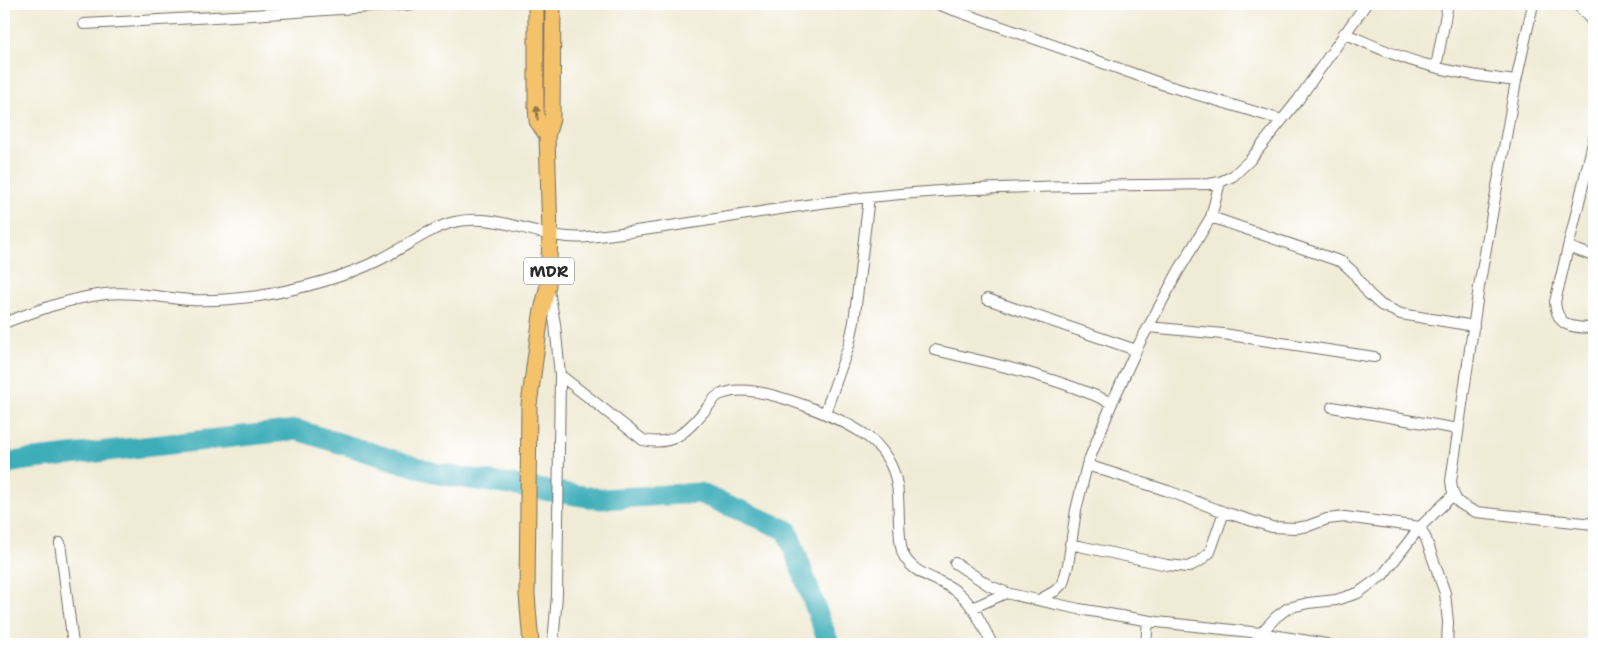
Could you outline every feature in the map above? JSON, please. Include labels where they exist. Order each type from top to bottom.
[{"type":"main road","name":"MDR","points":[[536,4],[535,88],[538,121],[547,136]]},
{"type":"main road","name":"MDR","points":[[531,644],[527,595],[529,405],[541,315],[548,285],[550,235],[547,136],[552,119],[553,4]]},
{"type":"street","points":[[84,24],[414,4]]},
{"type":"street","points":[[4,323],[79,298],[106,294],[128,294],[192,300],[226,300],[290,290],[354,272],[438,228],[456,222],[481,221],[512,224],[550,235],[584,238],[869,197],[963,189],[1209,184],[1220,182],[1233,176],[1250,160],[1298,100],[1366,4]]},
{"type":"street","points":[[1436,67],[1447,9],[1445,4]]},
{"type":"street","points":[[1533,4],[1516,81],[1479,287],[1451,481],[1453,496],[1464,506],[1476,512],[1594,524]]},
{"type":"street","points":[[1576,4],[1594,24]]},
{"type":"street","points":[[940,5],[1165,85],[1282,120]]},
{"type":"street","points":[[1344,33],[1402,58],[1460,73],[1516,81]]},
{"type":"street","points":[[1594,139],[1555,302],[1556,313],[1559,320],[1564,324],[1594,328]]},
{"type":"street","points":[[1039,600],[1055,591],[1063,583],[1068,565],[1076,510],[1087,465],[1136,350],[1179,270],[1211,217],[1220,182]]},
{"type":"street","points":[[825,413],[849,345],[854,322],[869,197]]},
{"type":"street","points":[[1211,217],[1342,262],[1353,272],[1368,293],[1381,305],[1401,314],[1474,326]]},
{"type":"street","points":[[1568,247],[1594,256]]},
{"type":"street","points":[[548,285],[556,324],[560,375],[557,595],[553,644]]},
{"type":"street","points":[[987,299],[1136,350]]},
{"type":"street","points":[[1148,327],[1223,334],[1374,357]]},
{"type":"street","points":[[935,350],[1054,381],[1086,391],[1112,403]]},
{"type":"street","points":[[560,375],[643,440],[656,443],[670,440],[682,434],[693,425],[718,395],[735,390],[776,396],[825,413],[868,437],[881,449],[890,463],[897,484],[903,554],[912,568],[955,590],[964,598],[972,608],[992,644]]},
{"type":"street","points":[[1332,407],[1458,429]]},
{"type":"street","points":[[1087,465],[1168,490],[1224,512],[1272,527],[1296,528],[1345,516],[1420,527]]},
{"type":"street","points":[[1261,633],[1276,617],[1288,608],[1308,603],[1336,600],[1358,593],[1383,575],[1420,527],[1453,496]]},
{"type":"street","points":[[1070,544],[1167,565],[1188,567],[1200,561],[1210,552],[1224,512]]},
{"type":"street","points":[[1420,527],[1445,593],[1448,622],[1447,644]]},
{"type":"street","points":[[60,543],[73,644]]},
{"type":"street","points":[[955,564],[990,586],[1006,593],[1148,621],[1261,633],[1326,644]]},
{"type":"street","points":[[972,608],[1006,593]]},
{"type":"street","points":[[1146,644],[1148,621]]},
{"type":"waterway","points":[[4,464],[25,460],[297,430],[439,474],[602,499],[699,493],[787,530],[829,644]]}]
